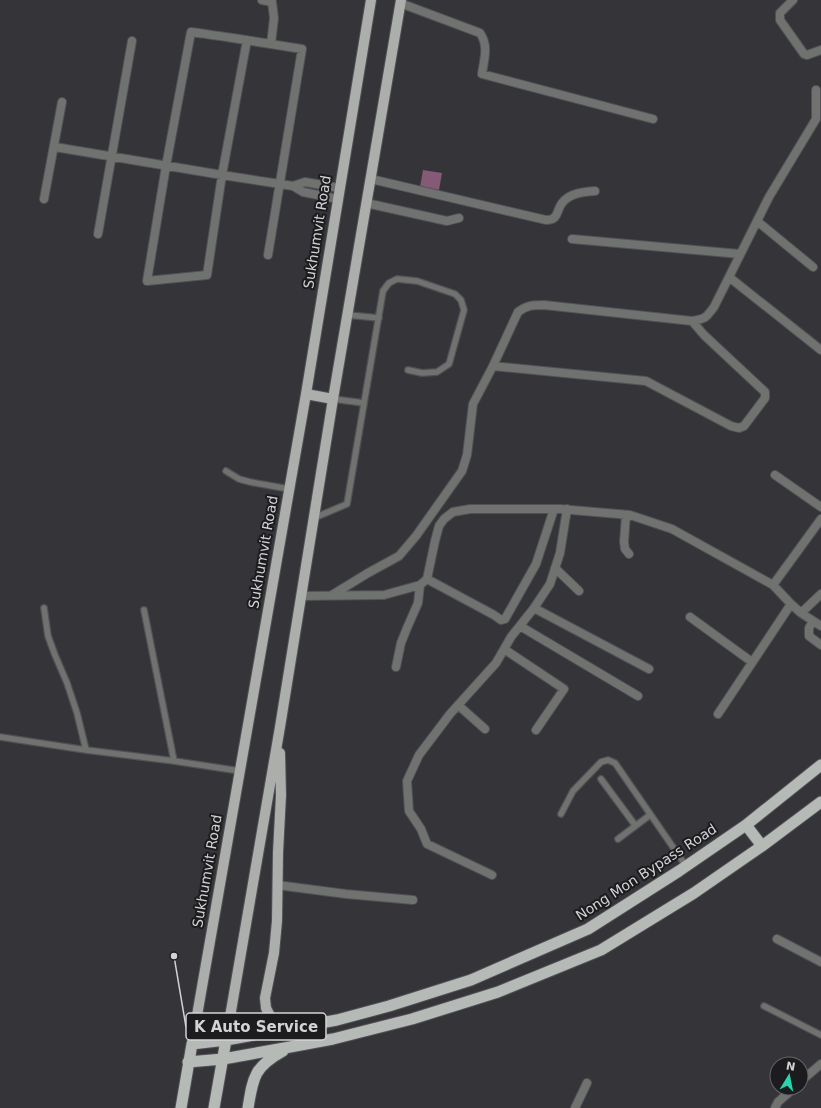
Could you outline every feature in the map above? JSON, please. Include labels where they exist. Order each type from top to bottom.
[{"type":"highway","name":"Nong Mon Bypass Road","points":[[192,1044],[286,1030],[337,1020],[389,1006],[470,980],[588,929],[686,866],[746,825],[821,765]]},
{"type":"highway","points":[[188,1062],[223,1060],[333,1038],[412,1019],[498,992],[601,950],[694,894],[821,802]]},
{"type":"highway","points":[[746,825],[762,846]]},
{"type":"highway","points":[[214,1108],[226,1040]]},
{"type":"highway","name":"Sukhumvit Road","points":[[181,1108],[192,1044]]},
{"type":"highway","points":[[248,1108],[252,1086],[259,1069],[274,1056],[290,1047]]},
{"type":"main road","name":"Sukhumvit Road","points":[[192,1044],[290,489],[371,0]]},
{"type":"main road","points":[[226,1040],[280,728],[313,518],[401,2]]},
{"type":"main road","points":[[306,394],[333,399]]},
{"type":"main road","points":[[280,728],[281,795],[277,921],[274,954],[265,998],[266,1008],[271,1018],[286,1030]]},
{"type":"street","points":[[262,0],[272,2],[274,18],[271,44]]},
{"type":"street","points":[[793,0],[780,13],[780,20],[804,54],[807,55],[821,50]]},
{"type":"street","points":[[401,2],[480,32],[485,40],[482,74],[654,119]]},
{"type":"street","points":[[247,40],[222,175],[207,275],[147,281],[166,166],[191,32],[247,40],[302,49],[268,255]]},
{"type":"street","points":[[98,234],[132,41]]},
{"type":"street","points":[[332,596],[368,573],[399,556],[416,536],[462,471],[467,455],[473,404],[493,366],[518,312],[524,307],[533,305],[692,321],[702,320],[708,315],[714,307],[769,197],[816,119],[816,90]]},
{"type":"street","points":[[44,199],[55,147],[62,102]]},
{"type":"street","points":[[55,147],[293,186],[303,192],[338,193]]},
{"type":"street","points":[[370,179],[546,220],[552,220],[555,218],[562,203],[571,196],[581,192],[595,191]]},
{"type":"street","points":[[366,203],[446,221],[459,218]]},
{"type":"street","points":[[757,221],[813,266]]},
{"type":"street","points":[[572,239],[740,254]]},
{"type":"street","points":[[729,277],[821,350]]},
{"type":"street","points":[[493,366],[646,381],[731,426],[739,428],[744,426],[765,398],[765,392],[704,335],[692,321]]},
{"type":"street","points":[[775,475],[821,507]]},
{"type":"street","points":[[300,596],[384,595],[420,586],[427,579],[439,526],[444,518],[454,512],[470,509],[567,509],[630,515],[672,529],[773,585],[801,613],[821,626]]},
{"type":"street","points":[[427,579],[501,620],[506,619],[536,564],[554,509]]},
{"type":"street","points":[[492,875],[427,844],[421,829],[409,811],[407,781],[419,755],[450,714],[496,663],[511,637],[534,608],[550,584],[560,553],[567,509]]},
{"type":"street","points":[[626,515],[624,542],[625,549],[629,554]]},
{"type":"street","points":[[773,585],[821,519]]},
{"type":"street","points":[[555,568],[579,591]]},
{"type":"street","points":[[396,667],[401,642],[418,604],[420,586]]},
{"type":"street","points":[[801,613],[821,594]]},
{"type":"street","points":[[718,714],[791,604]]},
{"type":"street","points":[[534,608],[649,669]]},
{"type":"street","points":[[690,617],[752,662]]},
{"type":"street","points":[[813,621],[809,628],[810,636],[821,645]]},
{"type":"street","points":[[520,626],[638,696]]},
{"type":"street","points":[[504,650],[564,689],[536,730]]},
{"type":"street","points":[[458,705],[485,729]]},
{"type":"street","points":[[278,886],[413,900]]},
{"type":"street","points":[[777,939],[821,962]]},
{"type":"street","points":[[809,1074],[821,1064]]},
{"type":"street","points":[[575,1108],[587,1083]]},
{"type":"street","points":[[775,1108],[778,1102],[785,1096]]},
{"type":"lane","points":[[313,518],[347,504],[383,291],[389,283],[397,278],[417,281],[455,294],[460,300],[464,310],[449,364],[437,372],[422,373],[408,370]]},
{"type":"lane","points":[[348,315],[379,318]]},
{"type":"lane","points":[[333,399],[364,403]]},
{"type":"lane","points":[[226,471],[250,482],[290,489]]},
{"type":"lane","points":[[44,608],[48,636],[67,683],[77,713],[86,750]]},
{"type":"lane","points":[[144,610],[174,761]]},
{"type":"lane","points":[[0,737],[240,771]]},
{"type":"lane","points":[[561,814],[573,791],[601,762],[608,760],[615,763],[686,866]]},
{"type":"lane","points":[[601,780],[635,825]]},
{"type":"lane","points":[[618,838],[650,815]]},
{"type":"lane","points":[[764,1006],[821,1035]]},
{"type":"building","points":[[423,170],[442,173],[439,190],[420,187]]},
{"type":"place","name":"K Auto Service","points":[[174,956]]}]
